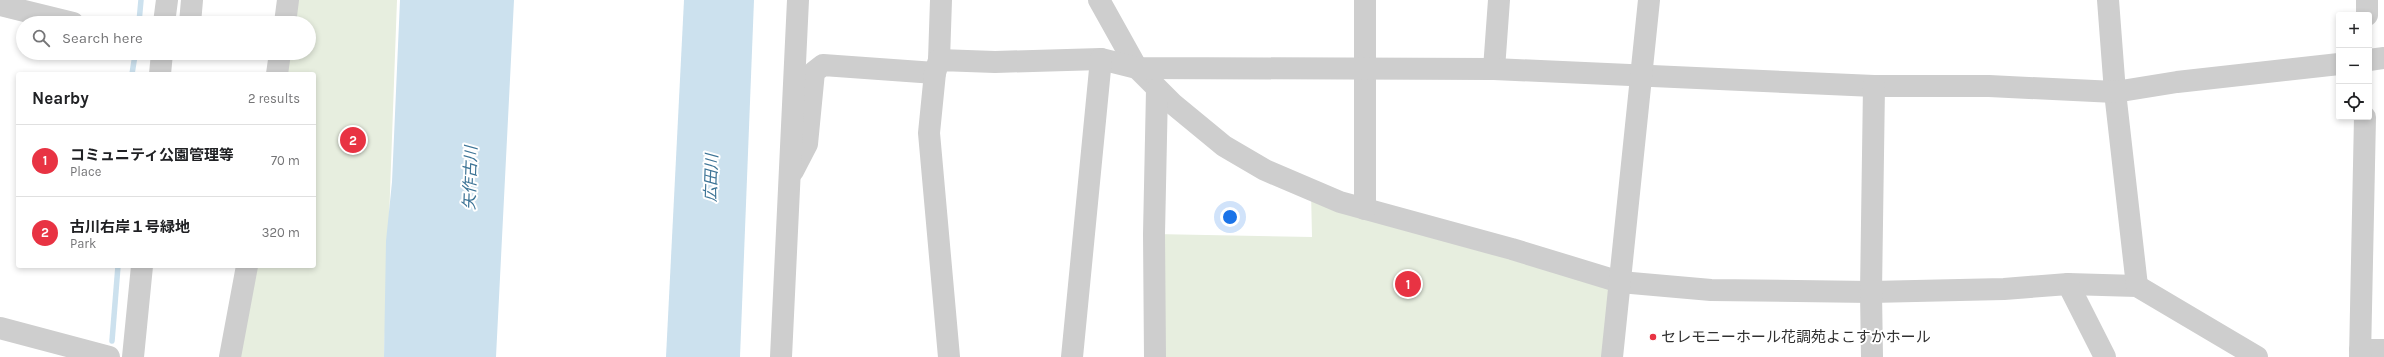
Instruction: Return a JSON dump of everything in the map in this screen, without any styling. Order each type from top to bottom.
[{"type":"street","points":[[165,16],[166,0]]},
{"type":"street","points":[[191,16],[192,0]]},
{"type":"street","points":[[286,16],[288,0]]},
{"type":"street","points":[[781,357],[798,0]]},
{"type":"street","points":[[941,0],[937,67],[929,133],[949,357]]},
{"type":"street","points":[[1099,0],[1137,68],[1157,90],[1230,150],[1265,170],[1311,191],[1365,209],[1620,282],[1711,290],[1871,292],[2004,289],[2068,284],[2137,286],[2257,357]]},
{"type":"street","points":[[1365,0],[1365,209]]},
{"type":"street","points":[[1494,69],[1499,0]]},
{"type":"street","points":[[1612,357],[1649,0]]},
{"type":"street","points":[[2108,0],[2116,92],[2137,286]]},
{"type":"street","points":[[2367,0],[2367,12]]},
{"type":"street","points":[[0,5],[45,16]]},
{"type":"street","points":[[2372,60],[2384,58]]},
{"type":"street","points":[[789,179],[807,144],[814,72],[823,65],[937,67],[995,62],[1101,59],[1137,68],[1366,70],[1494,69],[1642,74],[1874,86],[1989,86],[2116,92],[2177,82],[2336,64]]},
{"type":"street","points":[[1072,357],[1101,59]]},
{"type":"street","points":[[160,72],[161,60]]},
{"type":"street","points":[[277,72],[279,60]]},
{"type":"street","points":[[1872,357],[1871,292],[1874,86]]},
{"type":"street","points":[[1155,357],[1154,234],[1157,90]]},
{"type":"street","points":[[2365,120],[2360,354],[2384,350]]},
{"type":"street","points":[[133,357],[142,268]]},
{"type":"street","points":[[230,357],[247,268]]},
{"type":"street","points":[[2068,284],[2105,357]]},
{"type":"street","points":[[0,328],[109,357]]},
{"type":"green space","points":[[292,0],[397,0],[384,357],[234,357],[251,268],[316,268],[316,72],[281,72],[283,60],[316,60],[316,16],[289,16]]},
{"type":"green space","points":[[1311,191],[1620,282],[1612,357],[1161,357],[1154,234],[1312,237]]},
{"type":"water","name":"矢作古川","points":[[400,0],[514,0],[496,357],[384,357],[386,241],[392,182]]},
{"type":"water","name":"広田川","points":[[684,0],[754,0],[740,357],[666,357]]},
{"type":"waterway","points":[[140,16],[141,0]]},
{"type":"waterway","points":[[132,72],[134,60]]},
{"type":"waterway","points":[[112,341],[118,268]]},
{"type":"place","name":"古川右岸１号緑地","points":[[353,140]]},
{"type":"place","name":"コミュニティ公園管理等","points":[[1408,284]]},
{"type":"place","name":"セレモニーホール花調苑よこすかホール","points":[[1653,337]]}]
